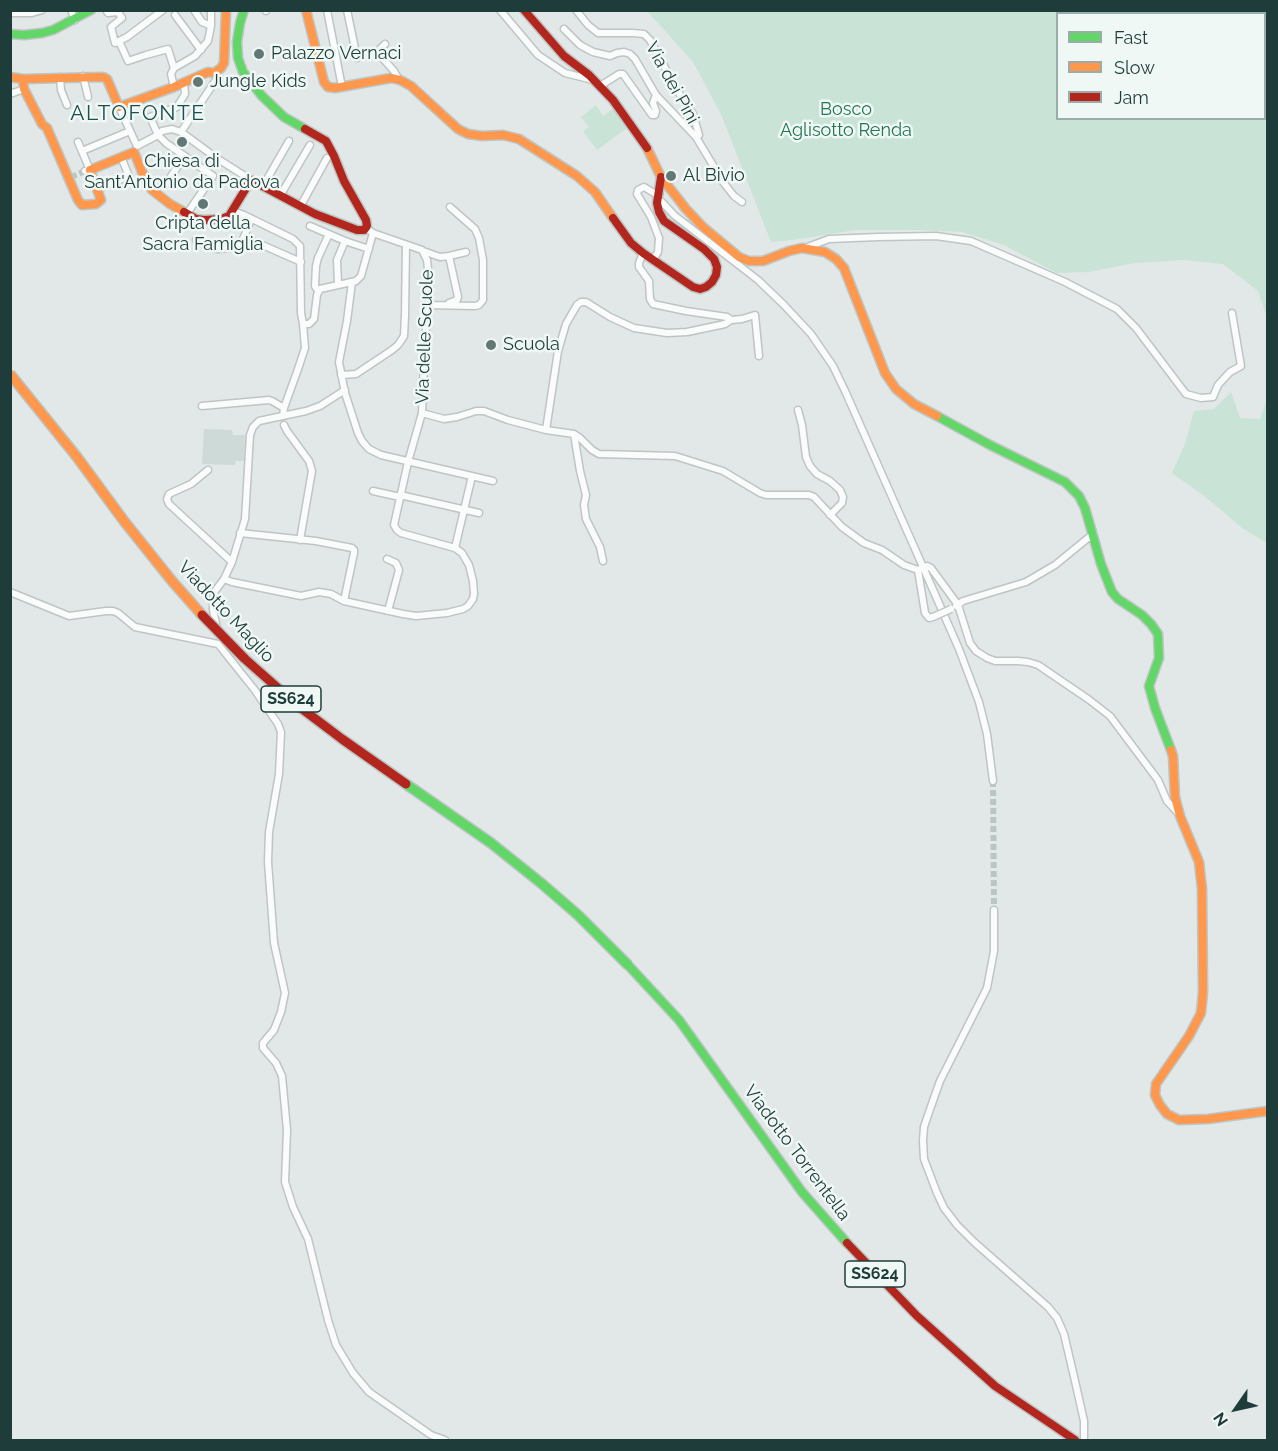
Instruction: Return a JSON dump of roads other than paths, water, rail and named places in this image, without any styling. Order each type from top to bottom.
[{"type":"main road","points":[[10,34],[24,35],[53,30],[73,15],[92,10]]},
{"type":"main road","points":[[23,84],[60,77],[101,76],[105,77],[119,107],[208,72],[218,71],[224,63],[226,10]]},
{"type":"main road","points":[[244,10],[237,42],[238,58],[243,72],[262,96],[284,117],[326,141],[344,182],[370,231]]},
{"type":"main road","points":[[306,10],[324,82],[328,87],[392,78],[400,80],[411,86],[458,129],[468,134],[503,135],[519,139],[577,176],[595,192],[623,234],[643,253],[693,287],[700,289],[706,287],[716,275],[717,267],[714,259],[704,249],[664,221],[657,203],[661,177]]},
{"type":"main road","points":[[524,10],[564,56],[598,84],[613,100],[647,149],[661,177],[703,227],[744,259],[758,261],[802,248],[825,252],[836,259],[844,268],[885,372],[896,389],[908,400],[1065,482],[1076,491],[1082,502],[1112,592],[1118,599],[1142,615],[1158,634],[1159,658],[1149,687],[1173,756],[1175,797],[1180,816],[1199,862],[1201,874],[1203,992],[1201,1013],[1190,1036],[1156,1084],[1155,1095],[1167,1114],[1179,1120],[1208,1119],[1268,1111]]},
{"type":"main road","points":[[10,77],[23,84],[42,124],[47,128],[81,205],[99,203],[101,198],[87,170],[135,149],[142,172],[152,190],[186,215],[196,219],[222,219],[229,216],[251,180],[315,214],[357,230],[370,231]]},
{"type":"main road","name":"Viadotto Maglio","points":[[10,374],[172,580],[208,622],[245,659],[297,705],[342,739],[491,843],[542,883],[578,915],[679,1020],[720,1077]]},
{"type":"main road","name":"Viadotto Torrentella","points":[[720,1077],[802,1192],[835,1232],[875,1274],[917,1316],[995,1386],[1070,1438]]},
{"type":"street","points":[[106,10],[108,13],[118,12],[122,18],[111,27],[128,61],[168,50],[174,68]]},
{"type":"street","points":[[117,42],[127,38],[163,10]]},
{"type":"street","points":[[194,10],[201,22],[211,26]]},
{"type":"street","points":[[174,87],[171,74],[174,68],[195,56],[208,41],[211,10]]},
{"type":"street","points":[[327,10],[338,87]]},
{"type":"street","points":[[347,10],[357,58]]},
{"type":"street","points":[[500,10],[538,56],[565,73],[598,84],[623,74],[652,115],[655,115],[656,111],[653,103],[656,95]]},
{"type":"street","name":"Via dei Pini","points":[[576,10],[598,33],[645,34],[693,114],[698,126],[699,135],[696,137]]},
{"type":"street","points":[[10,14],[39,11]]},
{"type":"street","points":[[175,15],[201,50]]},
{"type":"street","points":[[564,29],[580,45],[601,55],[610,56],[624,52],[630,54],[656,95],[696,137],[723,182],[741,202]]},
{"type":"street","points":[[385,44],[379,50],[379,54],[400,80]]},
{"type":"street","points":[[181,132],[218,77],[218,71]]},
{"type":"street","points":[[83,76],[88,97]]},
{"type":"street","points":[[60,77],[61,90],[67,105]]},
{"type":"street","points":[[184,83],[185,94],[177,107],[150,117],[158,135],[166,144],[213,176],[186,215]]},
{"type":"street","points":[[10,93],[23,84]]},
{"type":"street","points":[[119,107],[135,149],[166,129],[172,129],[181,132],[251,180]]},
{"type":"street","points":[[81,152],[130,132]]},
{"type":"street","points":[[263,186],[289,141]]},
{"type":"street","points":[[78,142],[87,170]]},
{"type":"street","points":[[280,196],[310,146]]},
{"type":"street","points":[[165,185],[185,156]]},
{"type":"street","points":[[98,189],[129,176],[121,157]]},
{"type":"street","points":[[300,207],[327,158]]},
{"type":"street","points":[[653,260],[658,252],[659,238],[651,217],[637,194],[638,190],[644,187],[654,194]]},
{"type":"street","points":[[662,202],[674,215],[758,280],[784,304],[822,350],[846,393],[921,569],[959,649],[979,702],[987,734],[993,781]]},
{"type":"street","points":[[429,305],[476,306],[483,300],[483,260],[480,238],[475,229],[450,207]]},
{"type":"street","points":[[233,212],[296,241],[301,250],[301,313],[305,348],[282,419],[287,431],[309,461],[312,471],[300,540]]},
{"type":"street","points":[[196,240],[216,249],[233,248],[238,246],[244,237],[251,219]]},
{"type":"street","points":[[310,226],[369,249]]},
{"type":"street","points":[[318,291],[324,287],[359,279],[363,273],[369,249],[370,231],[436,256],[466,252]]},
{"type":"street","points":[[303,324],[311,323],[314,319],[318,291],[315,286],[316,266],[329,234]]},
{"type":"street","points":[[802,248],[829,240],[878,237],[936,236],[971,241],[1065,282],[1117,309],[1136,328],[1186,394],[1201,398],[1213,397],[1224,378],[1241,366],[1232,313]]},
{"type":"street","points":[[244,237],[301,262]]},
{"type":"street","points":[[338,284],[337,260],[345,241]]},
{"type":"street","points":[[341,375],[356,374],[392,350],[404,336],[406,245]]},
{"type":"street","name":"Via delle Scuole","points":[[422,250],[428,260],[429,278],[422,414],[394,522],[401,533],[455,548]]},
{"type":"street","points":[[643,253],[639,267],[649,281],[650,299],[653,304],[727,317],[731,320]]},
{"type":"street","points":[[447,305],[457,300],[458,297],[449,256]]},
{"type":"street","points":[[352,282],[339,362],[345,390],[362,441],[375,453],[493,481]]},
{"type":"street","points":[[546,430],[558,351],[566,324],[579,303],[586,302],[634,328],[668,333],[687,332],[755,315],[759,356]]},
{"type":"street","points":[[218,644],[219,635],[213,600],[215,591],[232,562],[244,519],[250,435],[255,424],[259,421],[282,419],[320,406],[345,390]]},
{"type":"street","points":[[202,406],[269,400],[284,408]]},
{"type":"street","points":[[798,410],[806,457],[810,466],[817,474],[830,480],[843,496],[842,503],[830,515]]},
{"type":"street","points":[[422,414],[444,419],[484,411],[546,430],[574,434],[599,454],[675,456],[723,471],[766,495],[809,495],[820,502],[830,515],[864,543],[882,550],[904,565],[921,569],[927,566],[931,568],[958,605],[970,643],[976,651],[995,661],[1018,661],[1038,665],[1110,716],[1158,780],[1167,801],[1180,816]]},
{"type":"street","points":[[574,434],[586,495],[584,505],[586,519],[600,547],[603,561]]},
{"type":"street","points":[[208,470],[191,484],[169,494],[167,499],[169,504],[232,562]]},
{"type":"street","points":[[224,579],[301,596],[320,592],[331,594],[344,601],[403,614],[426,615],[463,609],[473,599],[473,581],[467,561],[455,548],[472,476]]},
{"type":"street","points":[[373,491],[479,513]]},
{"type":"street","points":[[240,533],[316,541],[352,548],[354,550],[344,601]]},
{"type":"street","points":[[921,569],[925,614],[929,618],[963,601],[1026,582],[1055,565],[1093,534]]},
{"type":"street","points":[[387,559],[396,563],[399,570],[388,611]]},
{"type":"street","points":[[10,592],[69,616],[113,611],[135,627],[218,644],[279,726],[281,732],[279,774],[269,832],[268,862],[274,943],[285,993],[274,1030],[263,1043],[263,1048],[276,1063],[282,1076],[287,1130],[285,1182],[293,1208],[308,1239],[336,1345],[347,1364],[369,1392],[429,1433],[445,1440]]},
{"type":"street","points":[[994,909],[993,951],[987,988],[940,1081],[927,1115],[922,1141],[924,1159],[944,1208],[957,1225],[1048,1307],[1057,1318],[1064,1334],[1080,1401],[1084,1440]]},
{"type":"tunnel","points":[[71,177],[85,171]]},
{"type":"tunnel","points":[[993,781],[994,910]]},
{"type":"place","name":"Palazzo Vernaci","points":[[259,54]]},
{"type":"place","name":"Jungle Kids","points":[[198,82]]},
{"type":"place","name":"Chiesa di Sant'Antonio da Padova","points":[[182,142]]},
{"type":"place","name":"Al Bivio","points":[[671,176]]},
{"type":"place","name":"Cripta della Sacra Famiglia","points":[[203,204]]},
{"type":"place","name":"Scuola","points":[[491,345]]},
{"type":"district","name":"ALTOFONTE","points":[[138,114]]},
{"type":"park label","name":"Bosco Aglisotto Renda","points":[[846,120]]}]
